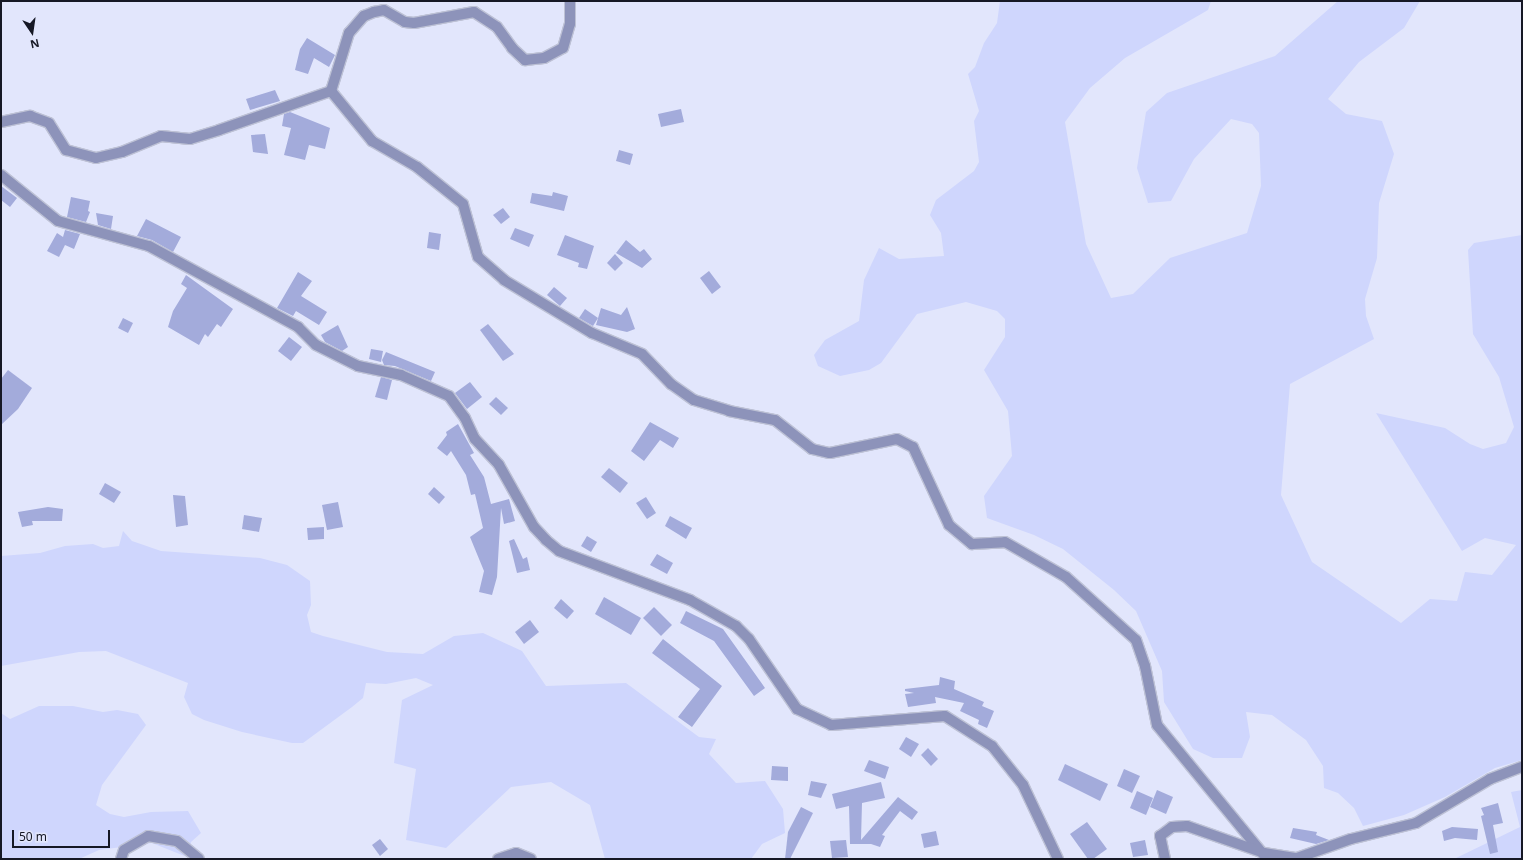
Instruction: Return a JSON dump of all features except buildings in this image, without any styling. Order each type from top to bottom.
[{"type":"street","points":[[331,90],[349,33],[364,16],[374,12],[384,10],[405,22],[414,23],[474,12],[496,27],[525,60],[544,58],[563,48],[570,24],[570,1]]},
{"type":"street","points":[[1,122],[30,116],[49,123],[66,150],[96,158],[122,152],[161,136],[190,138],[219,130],[331,90]]},
{"type":"street","points":[[331,90],[372,141],[417,167],[463,204],[478,257],[504,280],[592,333],[642,354],[671,384],[694,400],[729,412],[775,420],[812,448],[830,453],[897,439],[913,447],[949,525],[972,544],[1005,542],[1066,577],[1136,640],[1145,666],[1157,725],[1266,856]]},
{"type":"street","points":[[1,175],[58,221],[149,246],[298,327],[316,345],[358,366],[401,375],[448,396],[465,418],[475,439],[499,465],[534,527],[546,540],[559,551],[690,600],[736,626],[749,639],[797,710],[831,725],[945,716],[992,746],[1023,785],[1058,859]]},
{"type":"street","points":[[1165,859],[1160,836],[1172,827],[1188,826],[1266,856],[1297,858],[1351,839],[1416,823],[1490,779],[1522,767]]},
{"type":"street","points":[[121,859],[124,850],[148,836],[177,841],[199,859]]},
{"type":"street","points":[[498,859],[516,852],[531,859]]},
{"type":"shaded area","points":[[1000,1],[1211,1],[1208,10],[1125,58],[1090,88],[1065,122],[1086,244],[1111,298],[1133,294],[1170,258],[1247,233],[1261,186],[1259,133],[1252,124],[1231,119],[1194,159],[1171,201],[1148,203],[1137,168],[1146,112],[1167,93],[1275,56],[1338,1],[1420,1],[1404,28],[1359,62],[1328,99],[1346,114],[1382,121],[1394,154],[1379,203],[1377,258],[1365,299],[1366,316],[1374,339],[1290,384],[1281,495],[1312,562],[1401,623],[1430,599],[1457,601],[1465,572],[1492,575],[1516,545],[1485,538],[1462,551],[1376,413],[1445,428],[1470,444],[1483,449],[1506,443],[1514,427],[1499,377],[1473,334],[1468,250],[1474,243],[1522,235],[1522,760],[1495,768],[1445,797],[1404,815],[1363,826],[1354,808],[1338,793],[1324,788],[1323,766],[1306,740],[1272,715],[1246,712],[1250,737],[1242,758],[1213,758],[1193,749],[1164,702],[1162,671],[1136,611],[1114,590],[1063,549],[1034,535],[987,518],[984,496],[1012,456],[1008,411],[984,370],[1005,337],[1005,319],[997,311],[966,302],[917,314],[881,363],[869,370],[840,376],[818,366],[814,355],[825,340],[859,321],[864,280],[879,248],[899,259],[944,256],[941,233],[930,215],[936,200],[974,171],[979,162],[974,121],[979,111],[968,74],[975,67],[984,43],[997,23]]},
{"type":"shaded area","points":[[123,531],[132,541],[161,551],[260,558],[287,565],[310,581],[311,605],[307,615],[311,632],[323,636],[387,652],[423,654],[454,636],[483,633],[522,651],[546,686],[626,683],[699,737],[716,739],[709,754],[736,783],[765,781],[783,809],[785,833],[762,844],[751,859],[605,859],[590,805],[551,782],[511,787],[446,848],[406,840],[416,769],[394,763],[402,700],[433,685],[416,678],[386,684],[366,683],[363,698],[352,707],[303,743],[292,743],[242,732],[204,720],[192,714],[184,697],[188,683],[106,651],[79,652],[1,666],[1,556],[40,553],[65,546],[93,544],[103,548],[119,546]]},
{"type":"shaded area","points":[[39,706],[73,706],[103,712],[117,710],[138,714],[146,725],[102,785],[96,805],[110,814],[124,817],[151,812],[188,811],[201,833],[191,842],[187,857],[152,843],[99,850],[79,859],[1,859],[1,713],[10,719]]},
{"type":"shaded area","points":[[1522,790],[1522,859],[1454,859],[1520,827],[1511,792]]}]
